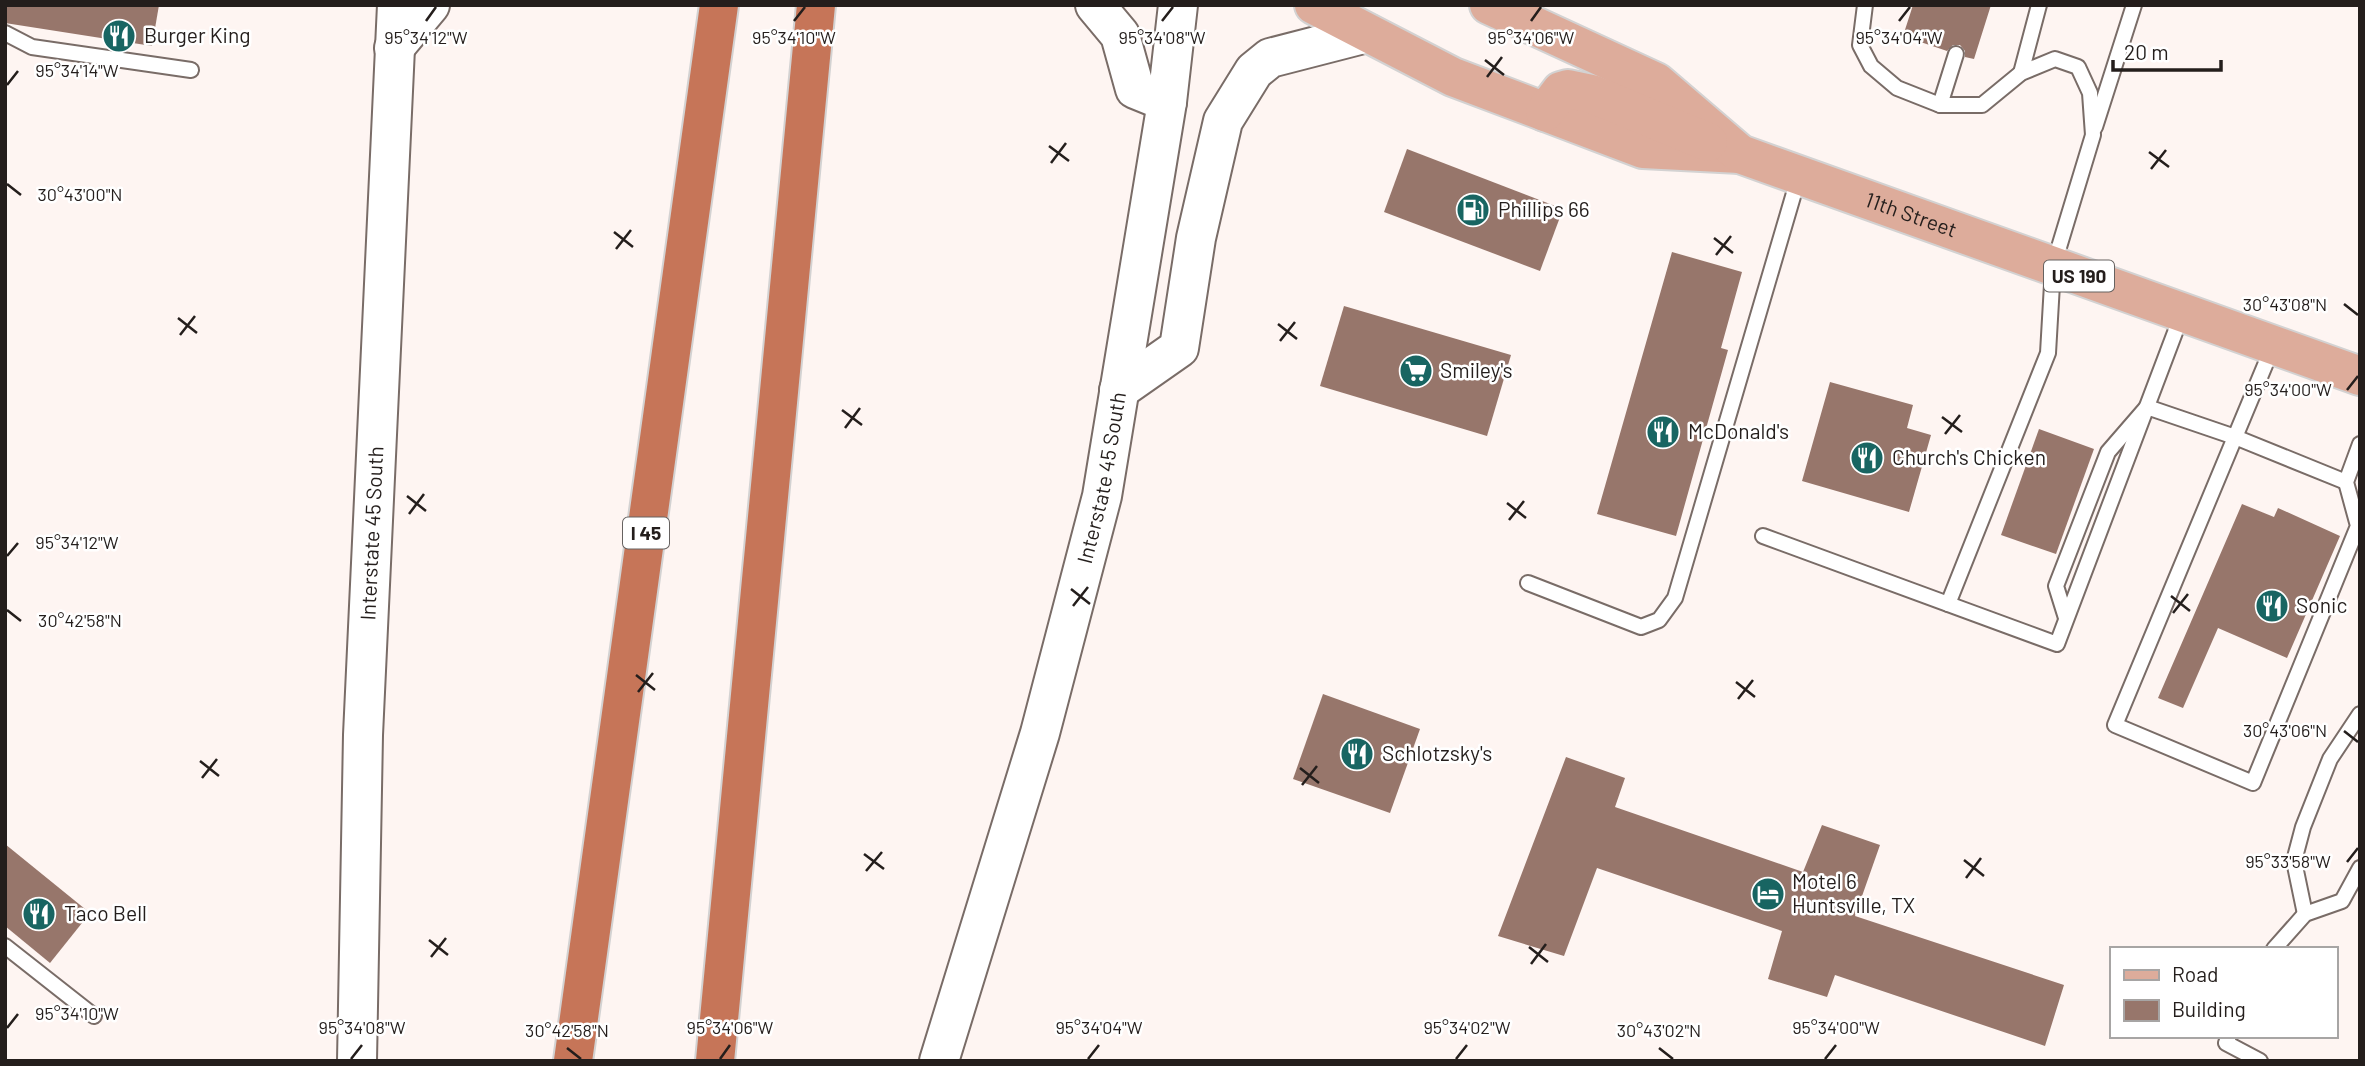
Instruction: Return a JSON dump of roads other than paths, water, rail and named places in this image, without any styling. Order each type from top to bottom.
[{"type":"highway","name":"I 45","points":[[573,1061],[719,5]]},
{"type":"highway","points":[[715,1061],[816,5]]},
{"type":"main road","name":"Interstate 45 South","points":[[357,1061],[363,735],[397,5]]},
{"type":"main road","points":[[394,48],[430,5]]},
{"type":"main road","points":[[1096,5],[1120,35],[1135,89],[1167,102]]},
{"type":"main road","name":"Interstate 45 South","points":[[939,1061],[1040,733],[1102,496],[1167,102],[1178,5]]},
{"type":"main road","name":"US 190","points":[[1314,5],[1453,77],[1643,149],[1740,154]]},
{"type":"main road","name":"11th Street","points":[[1489,5],[1656,82],[1740,154],[2360,376]]},
{"type":"main road","points":[[1119,390],[1180,348],[1196,238],[1223,121],[1254,71],[1270,58],[1367,33]]},
{"type":"main road","points":[[1545,112],[1562,91],[1576,90],[1740,154]]},
{"type":"lane","points":[[1865,5],[1860,45],[1871,66],[1897,88],[1940,105],[1982,105],[2021,73],[2055,59],[2078,67],[2090,93],[2093,135]]},
{"type":"lane","points":[[2021,73],[2039,5]]},
{"type":"lane","points":[[1948,604],[2048,353],[2053,267],[2134,5]]},
{"type":"lane","points":[[5,33],[32,47],[191,71]]},
{"type":"lane","points":[[1940,105],[1956,54]]},
{"type":"lane","points":[[1528,583],[1641,627],[1659,620],[1675,597],[1799,175]]},
{"type":"lane","points":[[1763,536],[2057,644],[2182,312]]},
{"type":"lane","points":[[2273,345],[2115,725],[2253,783],[2358,526],[2346,482],[2360,444]]},
{"type":"lane","points":[[2147,407],[2235,437],[2346,482]]},
{"type":"lane","points":[[2066,618],[2056,586],[2108,452],[2147,407]]},
{"type":"lane","points":[[2305,914],[2294,861],[2303,827],[2330,759],[2360,714]]},
{"type":"lane","points":[[2276,947],[2305,914],[2342,901],[2360,868]]},
{"type":"lane","points":[[5,946],[94,1016]]},
{"type":"lane","points":[[2228,1038],[2226,1043],[2260,1061]]},
{"type":"place","name":"Burger King","points":[[119,36]]},
{"type":"place","name":"Phillips 66","points":[[1473,210]]},
{"type":"place","name":"Smiley's","points":[[1416,371]]},
{"type":"place","name":"McDonald's","points":[[1663,432]]},
{"type":"place","name":"Church's Chicken","points":[[1867,458]]},
{"type":"place","name":"Sonic","points":[[2272,606]]},
{"type":"place","name":"Schlotzsky's","points":[[1357,754]]},
{"type":"place","name":"Motel 6 Huntsville, TX","points":[[1768,894]]},
{"type":"place","name":"Taco Bell","points":[[39,914]]}]
